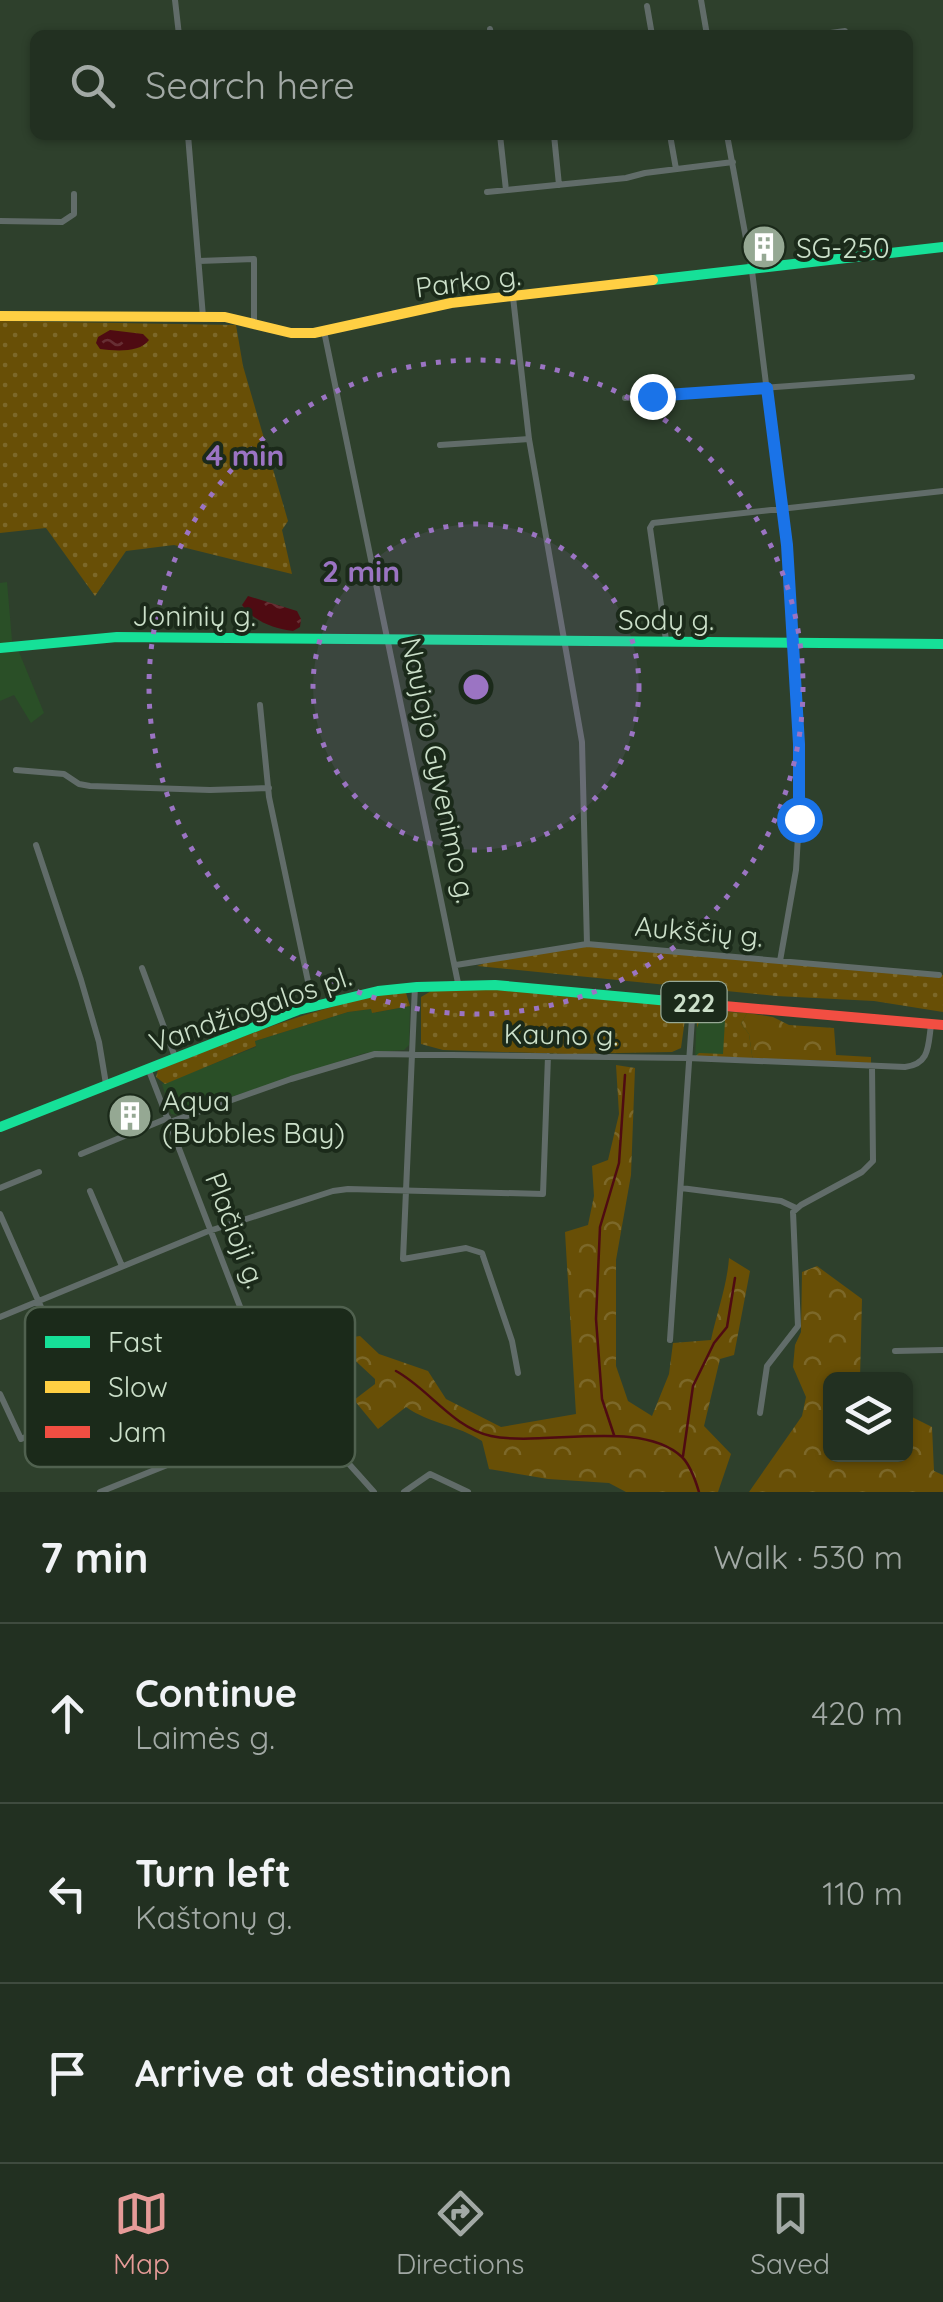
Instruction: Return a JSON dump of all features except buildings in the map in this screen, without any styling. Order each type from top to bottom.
[{"type":"street","points":[[175,0],[178,30]]},
{"type":"street","points":[[701,0],[706,30]]},
{"type":"street","points":[[646,6],[651,30]]},
{"type":"street","points":[[188,140],[203,318]]},
{"type":"street","points":[[501,140],[506,190]]},
{"type":"street","points":[[554,140],[559,185]]},
{"type":"street","points":[[671,140],[676,169]]},
{"type":"street","points":[[728,140],[752,270],[787,545],[799,819],[796,870],[780,960]]},
{"type":"street","points":[[487,192],[733,162]]},
{"type":"street","points":[[0,222],[64,222],[74,214],[74,194]]},
{"type":"street","name":"Parko g.","points":[[0,316],[237,318],[291,333],[324,331],[424,307],[943,247]]},
{"type":"street","points":[[199,261],[254,259],[254,323]]},
{"type":"street","points":[[513,297],[529,439],[582,744],[587,944]]},
{"type":"street","name":"Naujojo Gyvenimo g.","points":[[324,331],[458,983]]},
{"type":"street","points":[[625,398],[912,377]]},
{"type":"street","points":[[440,445],[529,439]]},
{"type":"street","points":[[666,640],[652,524],[943,491]]},
{"type":"street","name":"Joninių g.","points":[[0,648],[118,637],[389,638]]},
{"type":"street","name":"Sodų g.","points":[[389,638],[943,644]]},
{"type":"street","points":[[260,705],[268,788],[313,1005]]},
{"type":"street","points":[[16,770],[64,774],[81,785],[268,788]]},
{"type":"street","points":[[36,845],[99,1042],[106,1084]]},
{"type":"street","name":"Aukščių g.","points":[[456,965],[587,944],[939,975]]},
{"type":"street","points":[[142,968],[175,1057]]},
{"type":"street","name":"Vandžiogalos pl.","points":[[0,1127],[313,1005],[416,985],[458,983],[937,1025]]},
{"type":"street","points":[[416,985],[402,1259],[466,1248],[482,1252],[512,1340],[518,1373]]},
{"type":"street","points":[[670,1340],[694,1002]]},
{"type":"street","name":"Kauno g.","points":[[81,1154],[169,1120],[375,1054],[688,1058],[905,1067],[920,1064],[937,1025]]},
{"type":"street","points":[[0,1317],[213,1230],[333,1191],[543,1194],[548,1056]]},
{"type":"street","points":[[760,1412],[767,1366],[798,1326],[792,1223],[796,1208],[872,1164],[872,1066]]},
{"type":"street","name":"Plačioji g.","points":[[148,1068],[241,1307]]},
{"type":"street","points":[[0,1188],[39,1172]]},
{"type":"street","points":[[682,1188],[781,1201],[796,1208]]},
{"type":"street","points":[[90,1191],[122,1266]]},
{"type":"street","points":[[0,1214],[43,1307]]},
{"type":"street","points":[[896,1351],[943,1350]]},
{"type":"street","points":[[0,1394],[21,1439],[25,1437]]},
{"type":"street","points":[[100,1492],[162,1467]]},
{"type":"street","name":"Plačioji g.","points":[[352,1467],[374,1492]]},
{"type":"street","points":[[404,1492],[430,1474],[468,1492]]},
{"type":"shaded area","points":[[7,582],[13,652],[19,652],[44,713],[31,723],[14,695],[0,701],[0,583]]},
{"type":"shaded area","points":[[410,1006],[409,1045],[404,1050],[365,1053],[171,1114],[162,1084],[256,1047],[255,1041],[348,1012],[371,1009],[373,1013]]},
{"type":"shaded area","points":[[697,1010],[747,1013],[753,1056],[695,1060]]},
{"type":"green space","points":[[0,321],[236,325],[243,366],[288,521],[282,530],[292,574],[174,545],[126,551],[95,596],[46,528],[0,533]]},
{"type":"green space","points":[[587,944],[943,975],[943,1012],[874,1001],[776,996],[477,966],[497,958]]},
{"type":"green space","points":[[481,988],[680,1006],[686,1012],[681,1048],[672,1052],[568,1054],[443,1050],[421,1044],[421,997],[433,990]]},
{"type":"green space","points":[[406,993],[410,1006],[372,1013],[371,1009],[348,1012],[255,1041],[256,1046],[165,1084],[156,1077],[158,1070],[276,1025]]},
{"type":"green space","points":[[697,1010],[747,1013],[741,1024],[749,1034],[753,1062],[695,1057],[699,1053],[723,1054],[725,1021],[700,1019],[697,1028]]},
{"type":"green space","points":[[747,1013],[773,1017],[789,1025],[834,1028],[836,1055],[871,1057],[871,1063],[753,1062],[749,1034],[741,1024]]},
{"type":"green space","points":[[616,1065],[635,1068],[631,1175],[616,1260],[616,1366],[628,1401],[652,1416],[669,1374],[673,1343],[711,1340],[729,1258],[750,1271],[734,1355],[720,1359],[704,1426],[731,1454],[718,1492],[626,1492],[609,1483],[548,1479],[489,1469],[482,1441],[406,1407],[378,1429],[355,1401],[375,1384],[375,1379],[355,1360],[355,1337],[360,1336],[379,1354],[428,1371],[446,1399],[501,1427],[576,1414],[565,1232],[588,1225],[594,1196],[592,1166],[608,1160],[619,1114]]},
{"type":"green space","points":[[817,1266],[862,1299],[860,1372],[823,1372],[823,1462],[913,1462],[913,1418],[932,1427],[934,1471],[943,1475],[943,1492],[749,1492],[802,1416],[806,1397],[793,1367],[801,1332],[802,1272]]},
{"type":"water","points":[[110,330],[143,334],[149,340],[133,349],[100,349],[98,337]]},
{"type":"water","points":[[248,596],[297,611],[300,627],[286,630],[258,620],[242,605]]},
{"type":"waterway","points":[[614,1435],[602,1399],[596,1319],[600,1227],[619,1163],[625,1075]]},
{"type":"waterway","points":[[683,1456],[693,1386],[714,1343],[727,1327],[735,1278]]},
{"type":"waterway","points":[[396,1371],[464,1425],[491,1436],[617,1436],[664,1445],[685,1460],[699,1492]]},
{"type":"traffic: fast","points":[[653,280],[943,247]]},
{"type":"traffic: fast","points":[[0,648],[117,637],[943,644]]},
{"type":"traffic: fast","points":[[0,1127],[298,1010],[378,991],[495,985],[713,1005]]},
{"type":"traffic: slow","points":[[0,316],[225,317],[291,333],[314,333],[451,303],[653,280]]},
{"type":"traffic: jam","points":[[713,1005],[943,1025]]},
{"type":"place","name":"SG-250","points":[[764,247]]},
{"type":"place","name":"Aqua (Bubbles Bay)","points":[[130,1116]]},
{"type":"route","points":[[652,396],[767,388],[787,545],[799,744],[799,819]]}]
